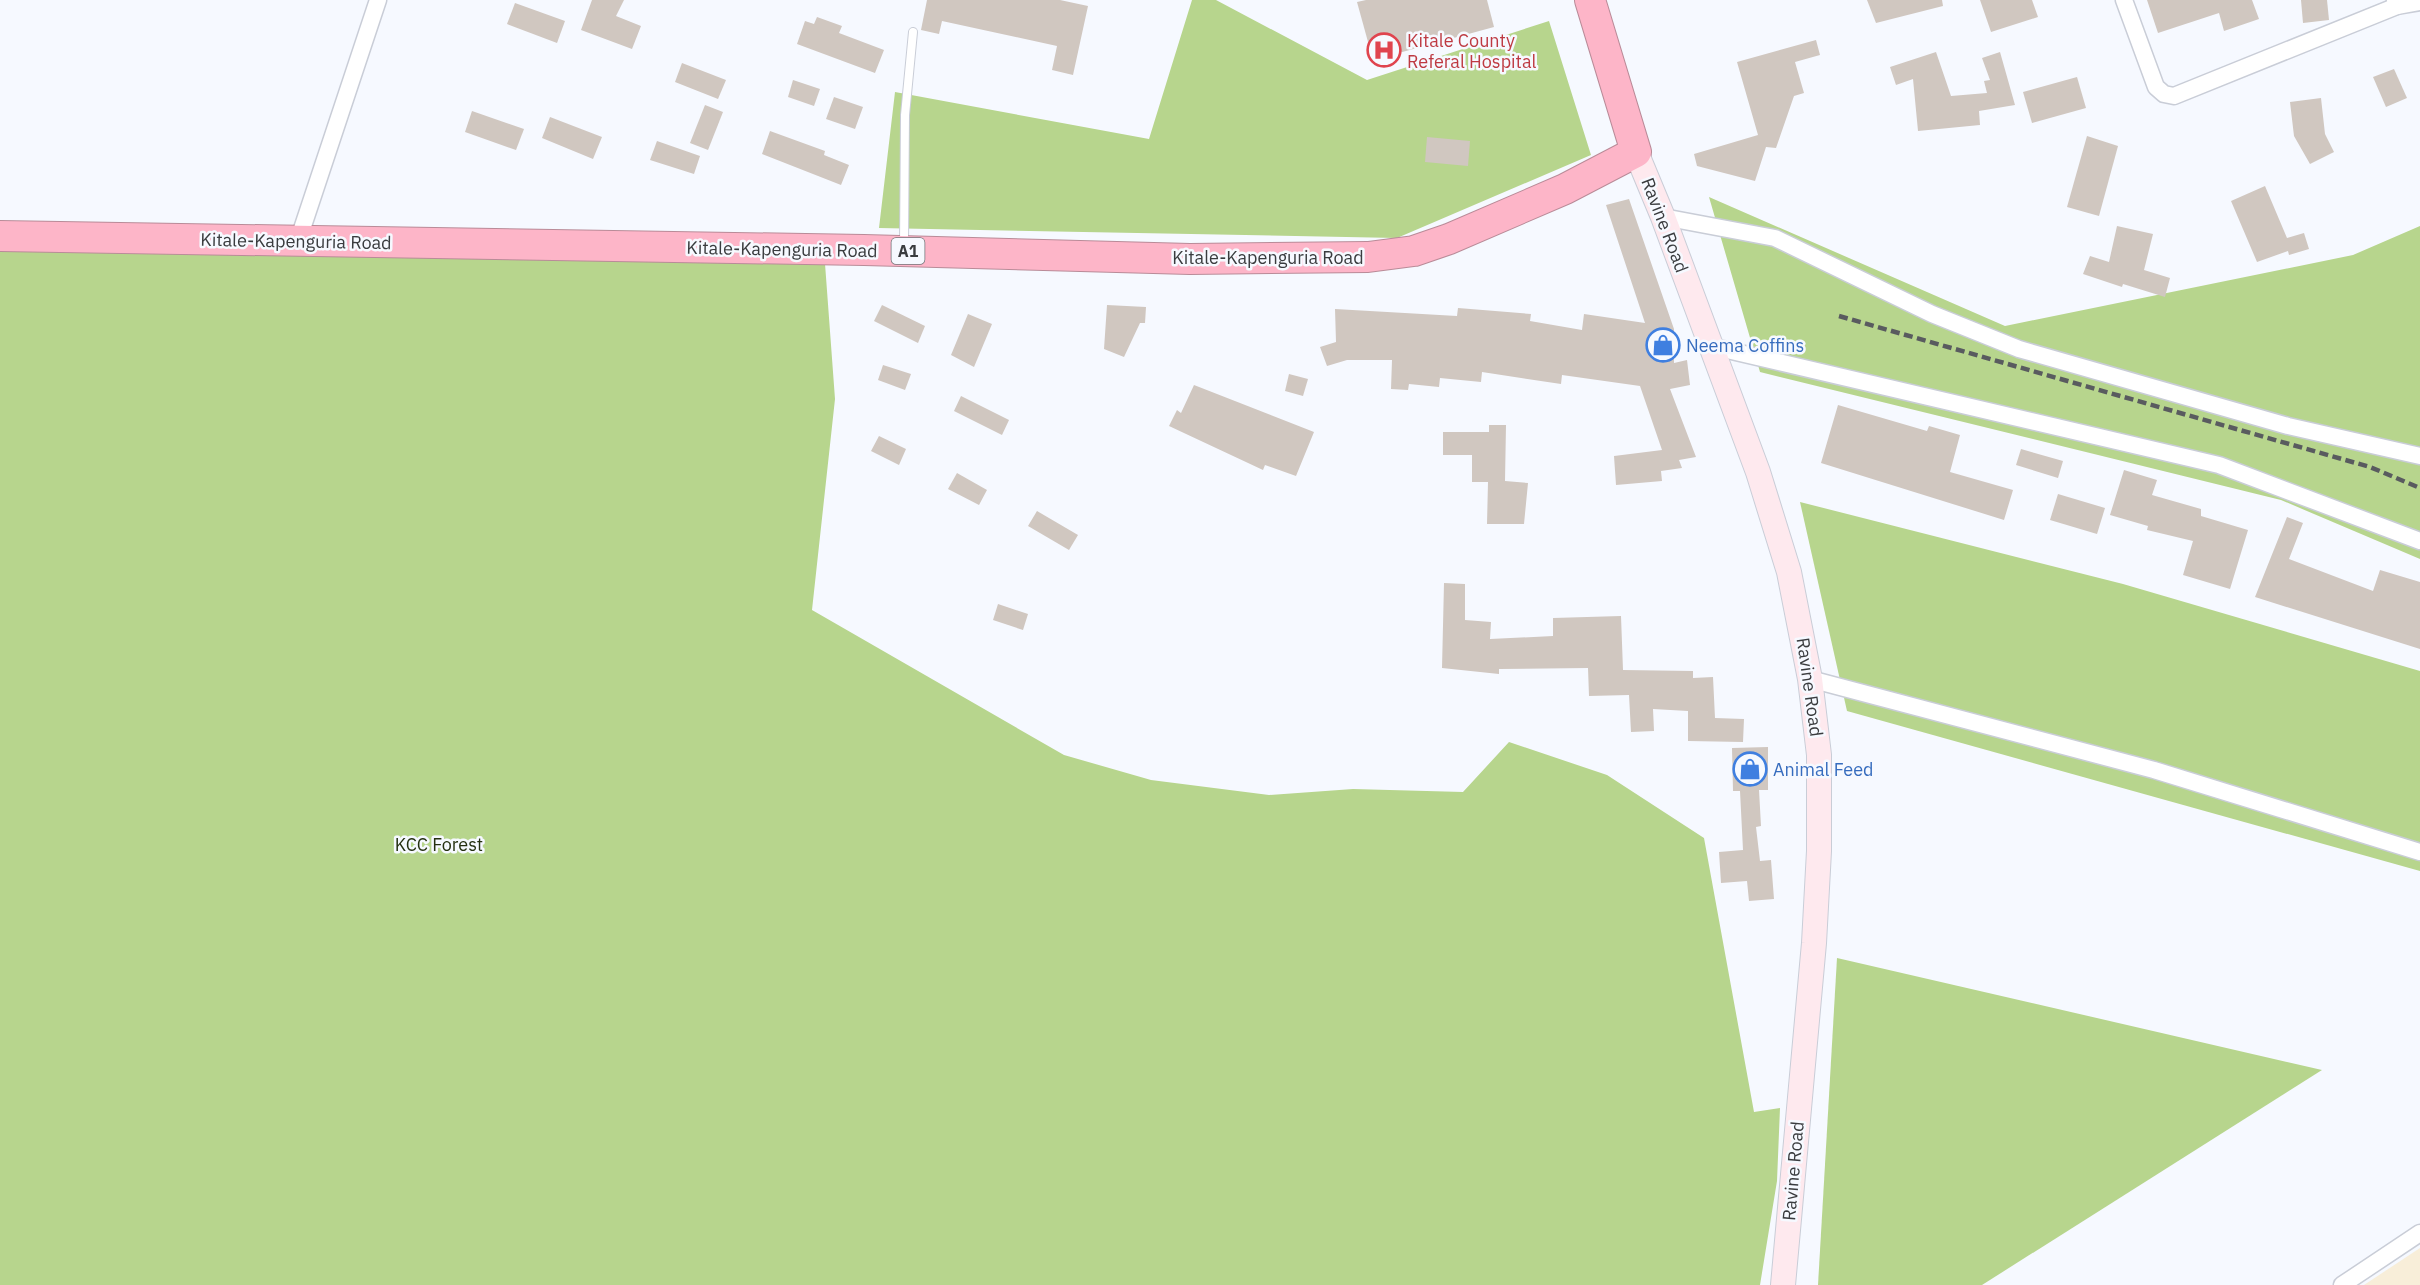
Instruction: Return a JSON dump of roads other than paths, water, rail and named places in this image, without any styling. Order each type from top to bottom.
[{"type":"highway","points":[[1590,0],[1636,152]]},
{"type":"highway","name":"Kitale-Kapenguria Road","points":[[0,236],[903,251],[1190,259],[1368,257],[1414,251],[1449,239],[1565,189],[1636,152]]},
{"type":"street","points":[[298,241],[378,0]]},
{"type":"street","points":[[2124,0],[2156,87],[2164,94],[2174,96],[2396,3],[2420,2]]},
{"type":"street","name":"Ravine Road","points":[[1636,152],[1663,217],[1758,472],[1780,542],[1801,622],[1810,680],[1819,755],[1819,851],[1814,943],[1783,1285]]},
{"type":"street","points":[[1663,217],[1775,238],[1932,314],[2019,349],[2288,426],[2420,456]]},
{"type":"street","points":[[1710,346],[2219,465],[2420,541]]},
{"type":"street","points":[[1810,680],[2154,770],[2420,852]]},
{"type":"street","points":[[2342,1285],[2420,1233]]},
{"type":"lane","points":[[903,251],[905,115],[913,32]]},
{"type":"railway","points":[[1839,316],[2370,467],[2420,488]]},
{"type":"place","name":"Kitale County Referal Hospital","points":[[1384,50]]},
{"type":"place","name":"Neema Coffins","points":[[1663,345]]},
{"type":"place","name":"Animal Feed","points":[[1750,769]]},
{"type":"park label","name":"KCC Forest","points":[[439,844]]}]
